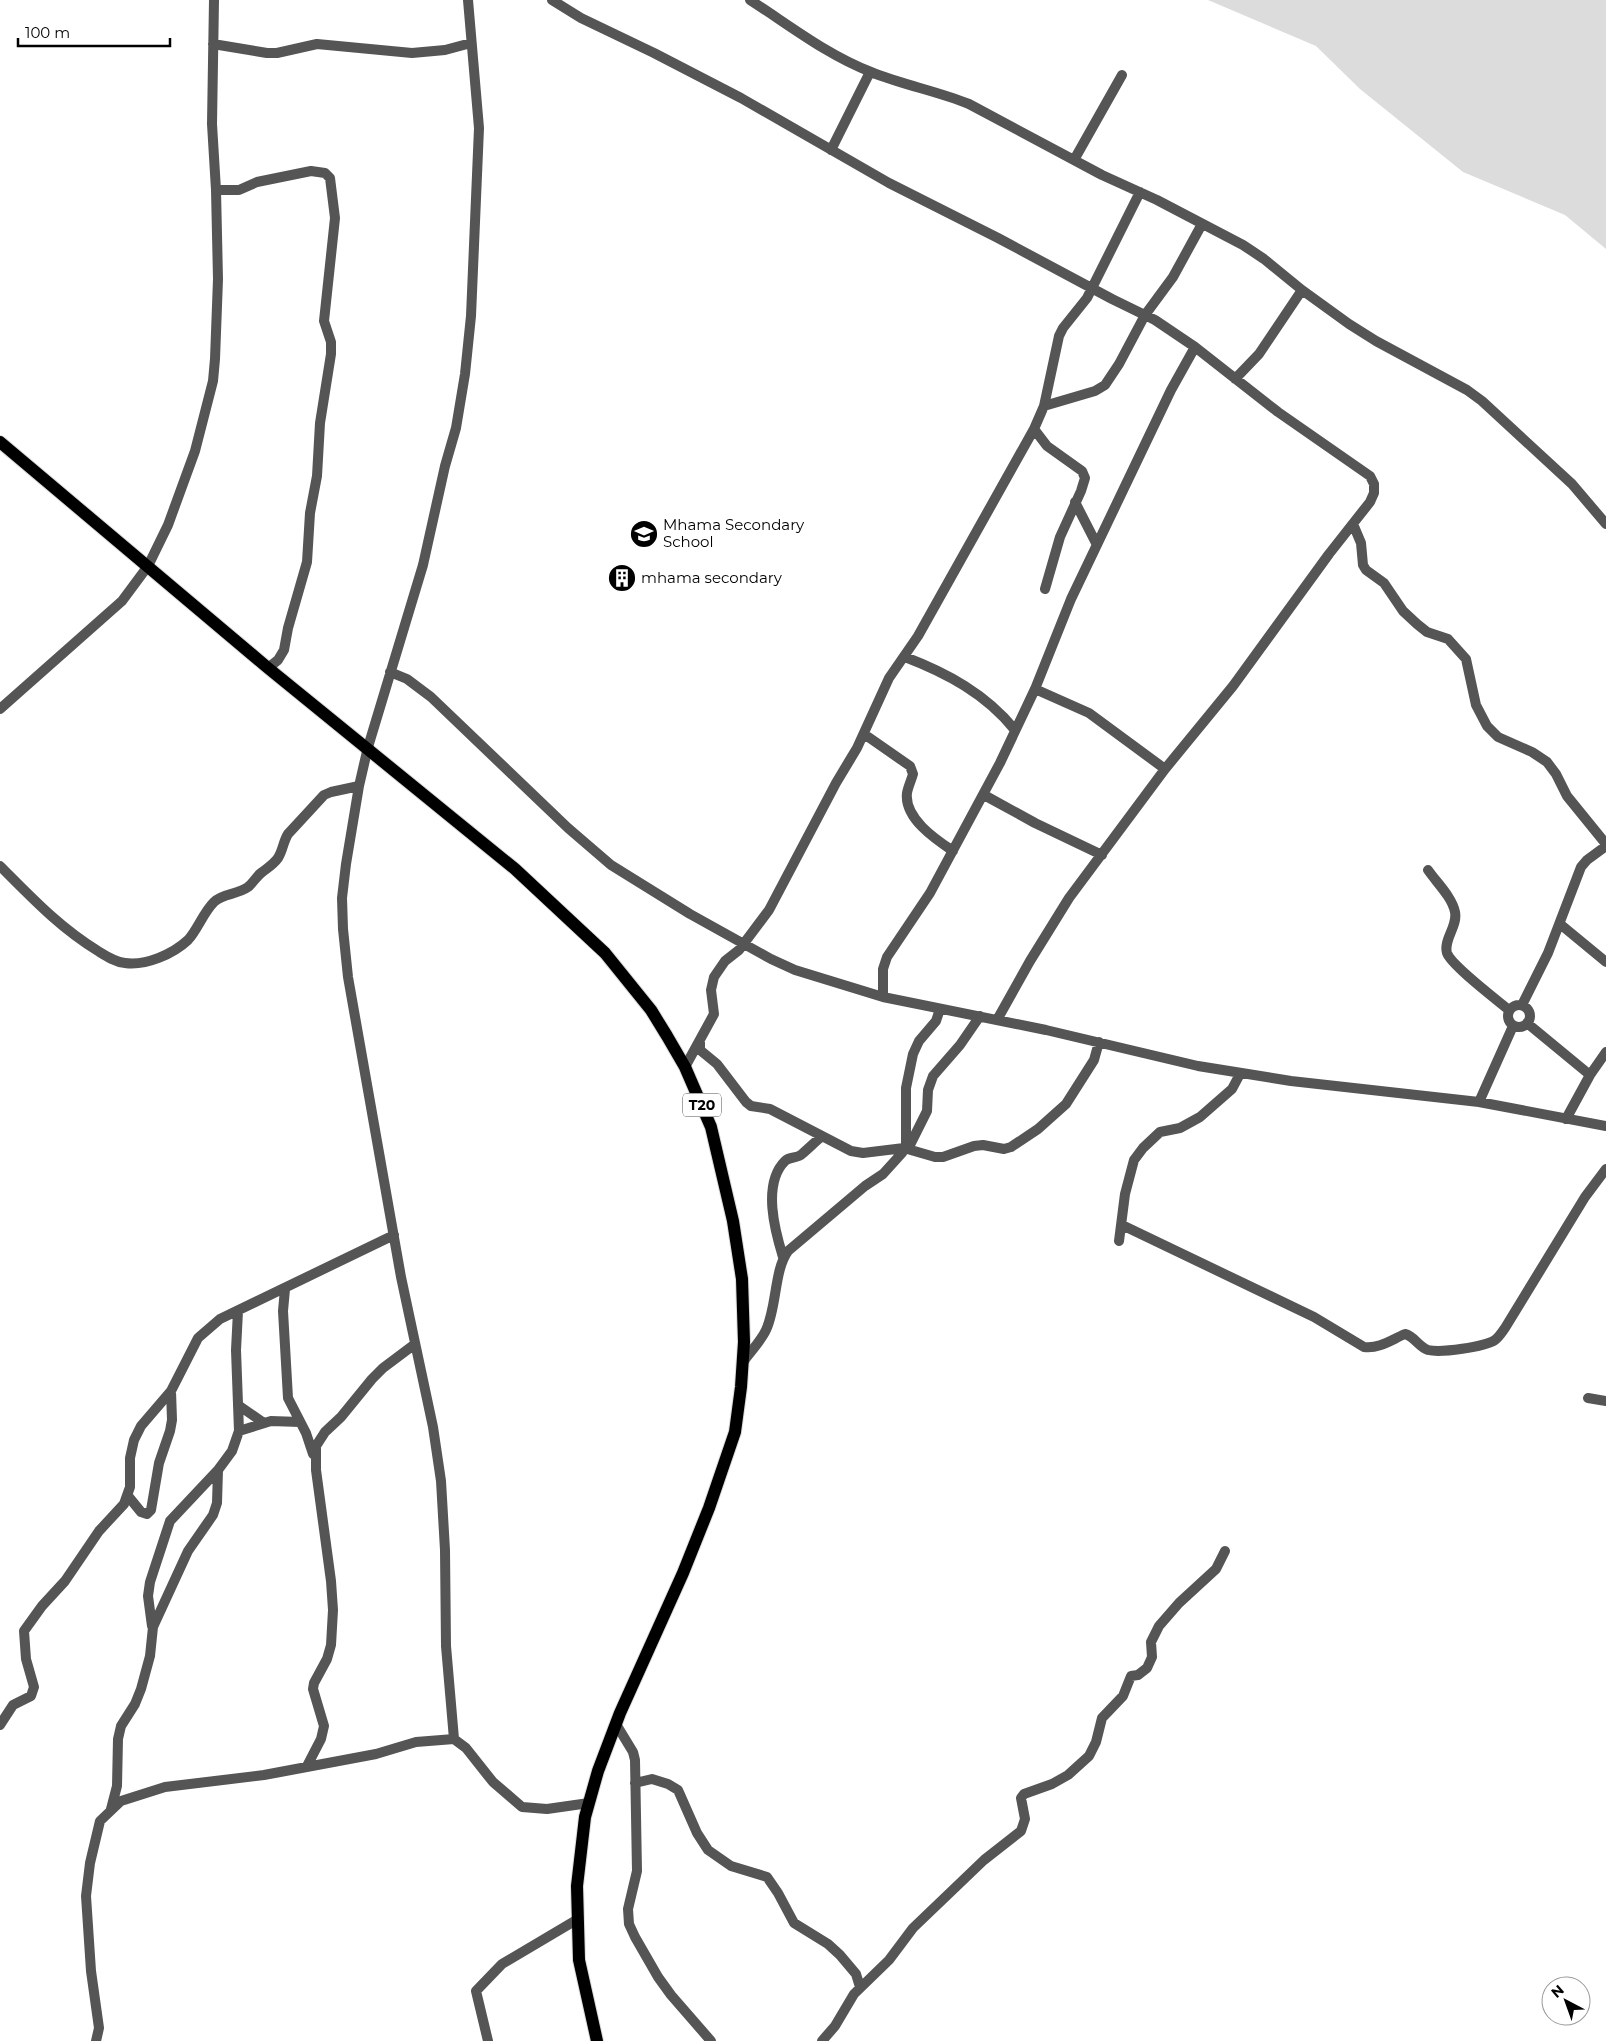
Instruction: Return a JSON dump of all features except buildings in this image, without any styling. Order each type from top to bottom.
[{"type":"main road","name":"T20","points":[[0,442],[268,668],[368,747],[515,869],[605,953],[651,1010],[685,1067],[711,1127],[733,1221],[742,1289],[743,1362],[735,1432],[709,1508],[683,1573],[651,1641],[616,1724],[598,1771],[585,1817],[577,1886],[579,1960],[598,2041]]},
{"type":"street","points":[[0,709],[122,601],[148,566],[165,533],[195,451],[213,381],[215,359],[218,279],[212,124],[214,0]]},
{"type":"street","points":[[454,1740],[446,1646],[441,1485],[433,1427],[394,1235],[348,977],[342,898],[359,786],[368,747],[424,565],[456,428],[465,374],[471,316],[479,128],[468,0]]},
{"type":"street","points":[[552,0],[576,15],[741,98],[889,184],[998,238],[1092,289],[1155,320],[1195,347],[1278,412],[1370,476],[1374,484],[1374,493],[1370,502],[1233,686],[1165,769],[1069,898],[998,1020]]},
{"type":"street","points":[[750,0],[807,38],[870,72],[969,104],[1074,160],[1157,200],[1243,245],[1264,259],[1302,290],[1376,341],[1451,380],[1482,400],[1572,484],[1605,521]]},
{"type":"street","points":[[214,44],[261,53],[276,53],[317,44],[412,52],[446,50],[471,43]]},
{"type":"street","points":[[831,150],[870,72]]},
{"type":"street","points":[[1074,160],[1122,75]]},
{"type":"street","points":[[216,190],[238,190],[257,182],[311,171],[320,171],[330,178],[335,218],[324,321],[331,342],[331,354],[320,423],[316,485],[310,513],[307,562],[288,628],[284,650],[278,660],[268,668]]},
{"type":"street","points":[[685,1067],[714,1014],[711,990],[714,977],[725,961],[744,944],[769,910],[836,783],[851,760],[885,685],[905,657],[1034,429],[1044,406],[1059,336],[1063,328],[1083,305],[1092,289],[1140,192]]},
{"type":"street","points":[[1044,406],[1094,391],[1105,385],[1119,364],[1145,315],[1174,277],[1202,224]]},
{"type":"street","points":[[1235,379],[1259,354],[1302,290]]},
{"type":"street","points":[[883,996],[883,969],[887,957],[930,892],[984,795],[1035,689],[1071,599],[1171,390],[1195,347]]},
{"type":"street","points":[[1034,429],[1048,446],[1084,474],[1084,483],[1060,537],[1045,589]]},
{"type":"street","points":[[1075,502],[1097,545]]},
{"type":"street","points":[[1352,524],[1361,544],[1362,565],[1366,570],[1384,583],[1403,611],[1417,624],[1427,632],[1448,639],[1466,659],[1476,705],[1487,726],[1498,737],[1532,752],[1547,762],[1556,774],[1567,796],[1606,845],[1581,867],[1560,924],[1522,1005]]},
{"type":"street","points":[[905,657],[934,669],[974,691],[1004,716],[1015,730]]},
{"type":"street","points":[[390,672],[407,679],[431,697],[568,828],[611,865],[665,899],[744,944],[795,970],[883,996],[1240,1074],[1479,1102],[1606,1126]]},
{"type":"street","points":[[1035,689],[1089,713],[1165,769]]},
{"type":"street","points":[[864,734],[910,766],[913,774],[907,798],[912,813],[922,828],[953,851]]},
{"type":"street","points":[[0,866],[56,922],[80,940],[116,961],[126,964],[153,960],[172,952],[188,940],[205,913],[216,900],[248,887],[261,873],[273,865],[281,852],[283,840],[324,795],[359,786]]},
{"type":"street","points":[[984,795],[1036,823],[1102,854]]},
{"type":"street","points":[[1428,870],[1456,912],[1454,925],[1446,948],[1447,954],[1509,1010]]},
{"type":"street","points":[[1560,924],[1606,962]]},
{"type":"street","points":[[1516,1004],[1522,1005],[1529,1012],[1527,1023],[1519,1027],[1513,1026],[1507,1017],[1509,1010],[1516,1004]]},
{"type":"street","points":[[906,1148],[906,1088],[913,1054],[919,1041],[936,1021],[940,1009]]},
{"type":"street","points":[[743,1362],[766,1331],[775,1302],[780,1265],[783,1257],[865,1186],[883,1174],[896,1162],[927,1111],[928,1090],[933,1076],[943,1062],[960,1045],[980,1016]]},
{"type":"street","points":[[1527,1023],[1590,1076]]},
{"type":"street","points":[[1479,1102],[1513,1026]]},
{"type":"street","points":[[700,1042],[700,1050],[718,1064],[746,1102],[752,1106],[770,1109],[840,1146],[857,1152],[906,1148],[934,1157],[943,1157],[974,1146],[1011,1148],[1066,1104],[1094,1060],[1099,1042]]},
{"type":"street","points":[[1566,1119],[1606,1052]]},
{"type":"street","points":[[1119,1241],[1128,1176],[1134,1160],[1143,1148],[1160,1132],[1180,1128],[1200,1117],[1232,1089],[1240,1074]]},
{"type":"street","points":[[783,1257],[773,1213],[774,1181],[782,1165],[787,1160],[802,1155],[810,1145],[822,1136]]},
{"type":"street","points":[[1122,1225],[1314,1317],[1364,1346],[1372,1348],[1379,1346],[1405,1334],[1428,1350],[1446,1350],[1487,1344],[1496,1340],[1585,1197],[1606,1169]]},
{"type":"street","points":[[0,1725],[13,1706],[31,1696],[34,1687],[24,1647],[24,1631],[37,1612],[64,1581],[99,1531],[124,1504],[128,1496],[130,1458],[134,1440],[141,1426],[170,1391],[198,1338],[220,1319],[394,1235]]},
{"type":"street","points":[[285,1288],[283,1310],[286,1341],[286,1384],[291,1406],[300,1422],[314,1457],[331,1581],[333,1610],[331,1645],[327,1659],[314,1683],[313,1689],[324,1726],[321,1739],[306,1766]]},
{"type":"street","points":[[111,1809],[117,1786],[118,1739],[121,1726],[135,1704],[150,1656],[152,1626],[148,1596],[150,1582],[170,1521],[218,1470],[232,1451],[239,1431],[236,1337],[238,1311]]},
{"type":"street","points":[[314,1457],[318,1441],[372,1379],[383,1368],[416,1344]]},
{"type":"street","points":[[128,1496],[141,1512],[147,1514],[151,1510],[159,1463],[172,1420],[170,1391]]},
{"type":"street","points":[[1588,1398],[1606,1401]]},
{"type":"street","points":[[238,1405],[264,1423]]},
{"type":"street","points":[[239,1431],[271,1421],[300,1422]]},
{"type":"street","points":[[152,1626],[188,1551],[213,1515],[217,1503],[218,1470]]},
{"type":"street","points":[[822,2041],[835,2026],[854,1994],[889,1960],[913,1928],[984,1860],[1021,1831],[1026,1819],[1021,1798],[1024,1794],[1060,1780],[1089,1756],[1096,1742],[1102,1718],[1123,1696],[1131,1676],[1143,1672],[1151,1661],[1151,1642],[1160,1626],[1179,1603],[1216,1569],[1225,1551]]},
{"type":"street","points":[[616,1724],[633,1752],[636,1765],[637,1871],[628,1910],[629,1924],[637,1942],[667,1989],[711,2041]]},
{"type":"street","points":[[96,2041],[99,2028],[91,1971],[86,1896],[90,1863],[98,1828],[103,1817],[120,1801],[165,1787],[264,1775],[376,1754],[416,1742],[454,1740],[466,1748],[492,1782],[522,1807],[547,1809],[589,1803]]},
{"type":"street","points":[[635,1783],[652,1780],[668,1784],[678,1790],[697,1834],[708,1850],[731,1866],[767,1877],[776,1889],[794,1923],[828,1944],[840,1955],[856,1974],[860,1987]]},
{"type":"street","points":[[488,2041],[476,1991],[502,1964],[578,1919]]},
{"type":"shaded area","points":[[1208,0],[1606,0],[1606,249],[1565,215],[1463,172],[1360,89],[1316,46]]},
{"type":"place","name":"Mhama Secondary School","points":[[644,534]]},
{"type":"place","name":"mhama secondary","points":[[622,578]]}]
